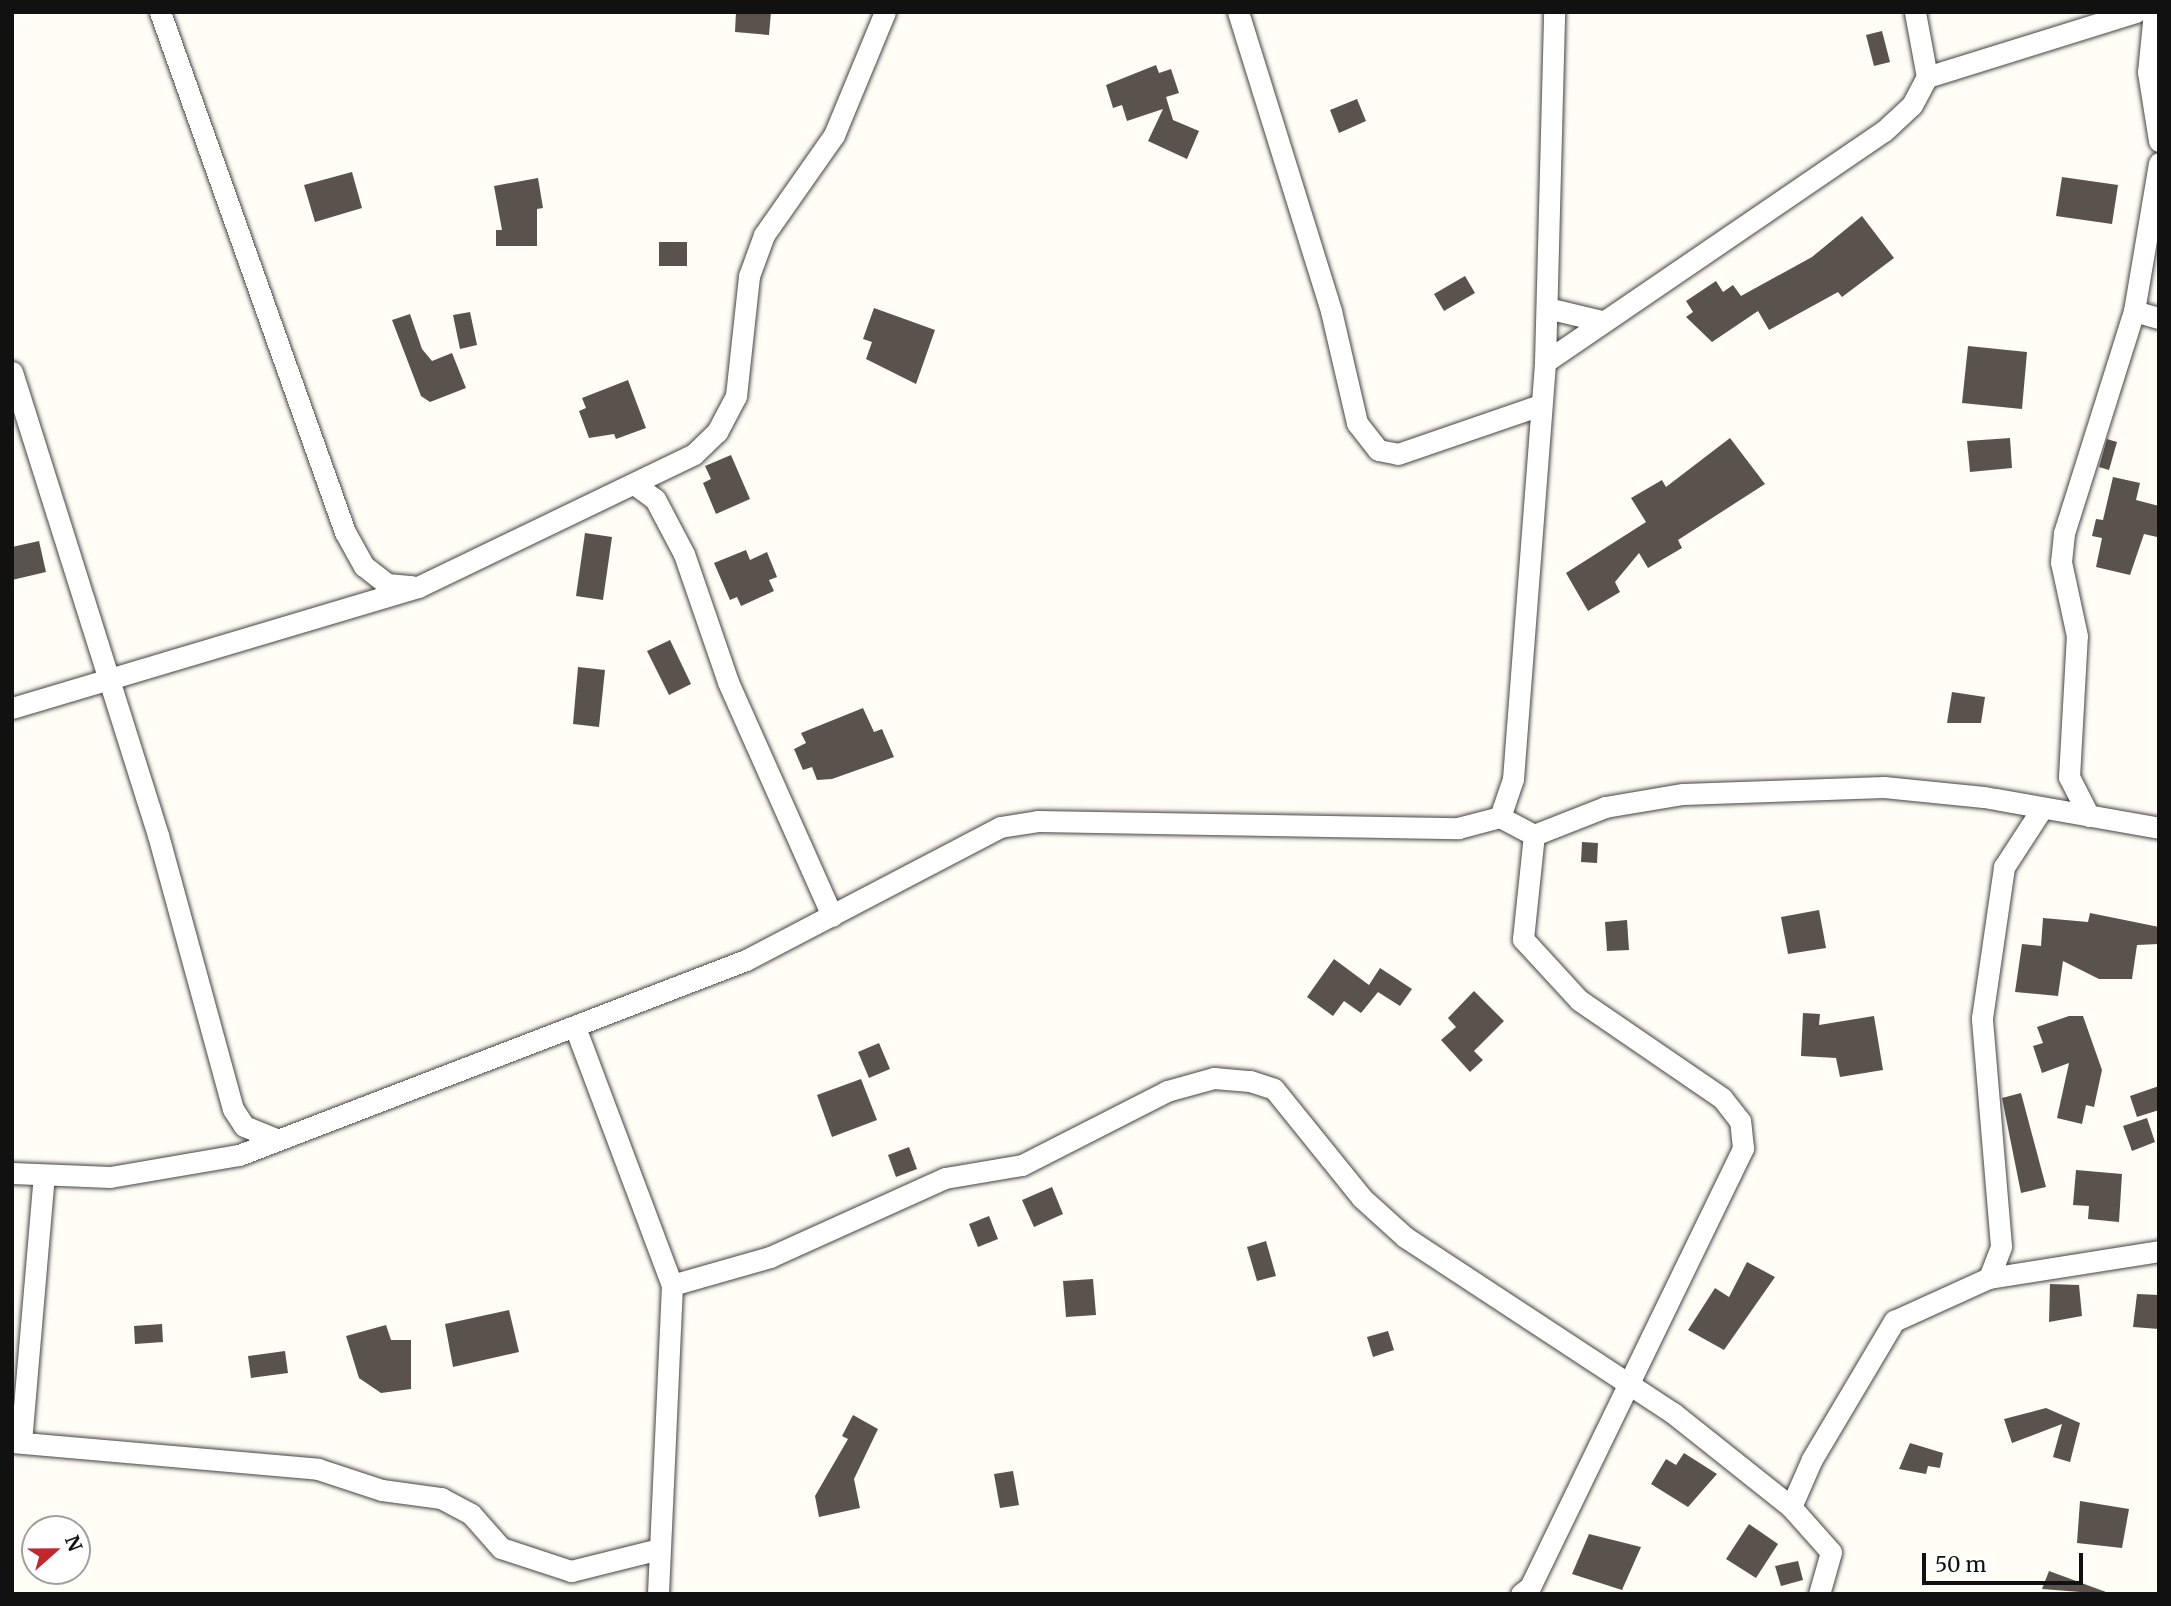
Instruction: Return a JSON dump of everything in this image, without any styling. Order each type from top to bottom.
[{"type":"street","points":[[160,12],[345,532],[364,566],[387,583],[418,587]]},
{"type":"street","points":[[12,708],[418,587],[637,486],[694,454],[717,432],[736,396],[749,276],[764,235],[834,135],[885,12]]},
{"type":"street","points":[[1238,12],[1331,311],[1357,423],[1378,450],[1398,454],[1540,405]]},
{"type":"street","points":[[1500,817],[1513,779],[1545,362],[1554,12]]},
{"type":"street","points":[[1545,362],[1601,321],[1884,131],[1912,105],[1927,77],[1915,12]]},
{"type":"street","points":[[1927,77],[2136,12]]},
{"type":"street","points":[[2154,12],[2148,72],[2159,141]]},
{"type":"street","points":[[2089,816],[2069,777],[2077,636],[2061,562],[2064,533],[2134,311],[2159,163]]},
{"type":"street","points":[[1546,308],[1601,321]]},
{"type":"street","points":[[2134,311],[2159,318]]},
{"type":"street","points":[[12,373],[17,402],[108,681],[233,1109],[244,1126],[277,1139]]},
{"type":"street","points":[[637,486],[655,499],[684,554],[728,682],[832,916]]},
{"type":"street","points":[[12,1173],[110,1177],[239,1155],[746,960],[952,849],[1025,823],[1458,828],[1500,817],[1534,835],[1605,807],[1683,794],[1884,787],[2159,828]]},
{"type":"street","points":[[1989,1278],[2001,1247],[1982,1018],[2004,867],[2041,810]]},
{"type":"street","points":[[1521,1594],[1530,1587],[1626,1383],[1743,1148],[1740,1121],[1722,1098],[1579,1000],[1523,939],[1534,835]]},
{"type":"street","points":[[575,1027],[672,1285],[658,1594]]},
{"type":"street","points":[[672,1285],[770,1258],[945,1178],[1022,1165],[1167,1091],[1214,1078],[1250,1081],[1274,1089],[1362,1198],[1405,1237],[1626,1383],[1791,1507],[1831,1552],[1819,1594]]},
{"type":"street","points":[[44,1175],[16,1442],[318,1469],[382,1490],[441,1498],[471,1514],[501,1548],[571,1571],[659,1549]]},
{"type":"street","points":[[1791,1507],[1812,1459],[1894,1321],[1916,1306],[1989,1278],[2159,1251]]},
{"type":"building","points":[[736,12],[771,12],[769,35],[735,32]]},
{"type":"building","points":[[1882,31],[1890,62],[1874,66],[1866,35]]},
{"type":"building","points":[[1156,65],[1159,73],[1171,69],[1179,93],[1166,97],[1173,120],[1199,131],[1187,159],[1148,141],[1163,109],[1127,121],[1122,105],[1113,108],[1106,85]]},
{"type":"building","points":[[1357,99],[1366,121],[1339,133],[1330,110]]},
{"type":"building","points":[[352,172],[362,208],[315,222],[304,185]]},
{"type":"building","points":[[2062,177],[2118,185],[2112,224],[2056,216]]},
{"type":"building","points":[[538,178],[543,208],[537,209],[537,246],[496,246],[496,230],[502,230],[494,186]]},
{"type":"building","points":[[1862,216],[1894,258],[1842,297],[1838,292],[1769,330],[1758,311],[1712,342],[1686,317],[1693,312],[1686,301],[1716,281],[1723,292],[1733,285],[1741,296],[1812,257]]},
{"type":"building","points":[[659,242],[687,242],[687,266],[659,266]]},
{"type":"building","points":[[1465,276],[1475,293],[1444,311],[1434,294]]},
{"type":"building","points":[[874,308],[935,330],[916,384],[866,359],[872,342],[863,339]]},
{"type":"building","points":[[470,312],[477,345],[460,349],[453,315]]},
{"type":"building","points":[[410,314],[422,349],[432,361],[452,353],[466,388],[430,402],[421,396],[392,320]]},
{"type":"building","points":[[1968,346],[2027,352],[2022,409],[1962,403]]},
{"type":"building","points":[[628,380],[646,428],[616,439],[614,434],[589,438],[579,411],[586,408],[582,398]]},
{"type":"building","points":[[1730,438],[1765,484],[1678,540],[1682,548],[1648,568],[1639,553],[1615,582],[1620,592],[1588,611],[1566,573],[1646,522],[1631,498],[1662,480],[1666,487]]},
{"type":"building","points":[[2010,438],[2012,468],[1970,472],[1967,441]]},
{"type":"building","points":[[2107,439],[2117,442],[2109,470],[2099,467]]},
{"type":"building","points":[[731,455],[750,499],[716,514],[703,483],[711,479],[705,466]]},
{"type":"building","points":[[2113,477],[2140,483],[2136,500],[2159,506],[2157,537],[2144,534],[2130,575],[2096,567],[2102,538],[2092,536],[2096,519],[2103,520]]},
{"type":"building","points":[[585,533],[612,537],[603,600],[576,596]]},
{"type":"building","points":[[39,541],[46,572],[12,580],[12,547]]},
{"type":"building","points":[[746,550],[750,560],[767,552],[777,577],[769,580],[774,591],[741,606],[737,597],[730,600],[714,563]]},
{"type":"building","points":[[670,640],[691,684],[669,695],[647,651]]},
{"type":"building","points":[[578,667],[605,670],[599,727],[573,724]]},
{"type":"building","points":[[1952,692],[1985,697],[1981,723],[1947,723]]},
{"type":"building","points":[[863,708],[874,732],[882,729],[894,757],[832,779],[817,780],[812,767],[803,770],[794,749],[806,743],[801,733]]},
{"type":"building","points":[[1582,842],[1598,843],[1597,863],[1581,862]]},
{"type":"building","points":[[1819,910],[1826,948],[1788,954],[1781,917]]},
{"type":"building","points":[[2090,913],[2159,927],[2159,944],[2137,945],[2132,979],[2099,979],[2063,961],[2058,996],[2015,992],[2022,944],[2041,946],[2043,918],[2088,922]]},
{"type":"building","points":[[1627,920],[1629,950],[1607,951],[1605,922]]},
{"type":"building","points":[[1334,959],[1369,985],[1380,968],[1412,989],[1400,1006],[1378,992],[1361,1013],[1344,1001],[1333,1016],[1307,997]]},
{"type":"building","points":[[1474,991],[1504,1021],[1474,1051],[1483,1060],[1470,1072],[1441,1040],[1456,1027],[1448,1018]]},
{"type":"building","points":[[1803,1013],[1820,1014],[1819,1025],[1874,1016],[1883,1070],[1840,1077],[1836,1058],[1801,1056]]},
{"type":"building","points":[[2069,1016],[2083,1016],[2102,1070],[2094,1107],[2086,1105],[2082,1124],[2057,1118],[2069,1063],[2042,1073],[2033,1046],[2043,1043],[2037,1027]]},
{"type":"building","points":[[879,1043],[890,1069],[869,1078],[858,1052]]},
{"type":"building","points":[[861,1079],[877,1120],[832,1137],[817,1095]]},
{"type":"building","points":[[2159,1086],[2159,1110],[2137,1117],[2130,1096]]},
{"type":"building","points":[[2021,1093],[2046,1187],[2021,1193],[2002,1098]]},
{"type":"building","points":[[2147,1118],[2155,1142],[2132,1151],[2123,1126]]},
{"type":"building","points":[[909,1147],[917,1169],[896,1177],[888,1155]]},
{"type":"building","points":[[2076,1170],[2122,1174],[2119,1222],[2088,1219],[2089,1206],[2073,1205]]},
{"type":"building","points":[[1052,1187],[1063,1214],[1034,1227],[1022,1200]]},
{"type":"building","points":[[989,1216],[998,1239],[978,1247],[969,1224]]},
{"type":"building","points":[[1266,1241],[1276,1276],[1257,1281],[1247,1247]]},
{"type":"building","points":[[1747,1262],[1775,1277],[1724,1350],[1688,1330],[1715,1288],[1729,1297]]},
{"type":"building","points":[[1093,1279],[1096,1315],[1066,1317],[1063,1281]]},
{"type":"building","points":[[2050,1284],[2079,1285],[2082,1316],[2049,1322]]},
{"type":"building","points":[[2137,1294],[2159,1295],[2159,1329],[2133,1327]]},
{"type":"building","points":[[509,1310],[519,1352],[453,1367],[445,1324]]},
{"type":"building","points":[[162,1324],[163,1342],[135,1344],[134,1326]]},
{"type":"building","points":[[386,1325],[391,1340],[411,1340],[411,1389],[381,1393],[359,1378],[346,1336]]},
{"type":"building","points":[[1388,1331],[1394,1350],[1373,1357],[1367,1337]]},
{"type":"building","points":[[285,1351],[288,1373],[251,1378],[248,1356]]},
{"type":"building","points":[[2046,1408],[2080,1423],[2070,1462],[2053,1457],[2062,1424],[2012,1443],[2004,1419]]},
{"type":"building","points":[[853,1415],[878,1429],[854,1479],[860,1508],[819,1517],[815,1496],[848,1439],[842,1436]]},
{"type":"building","points":[[1910,1443],[1943,1453],[1940,1468],[1928,1466],[1926,1474],[1899,1469]]},
{"type":"building","points":[[1684,1453],[1717,1474],[1688,1507],[1651,1484],[1666,1459],[1676,1465]]},
{"type":"building","points":[[1013,1471],[1019,1505],[1000,1508],[994,1474]]},
{"type":"building","points":[[2080,1501],[2129,1509],[2122,1548],[2077,1543]]},
{"type":"building","points":[[1749,1524],[1778,1544],[1756,1578],[1726,1559]]},
{"type":"building","points":[[1589,1534],[1641,1547],[1622,1590],[1572,1574]]},
{"type":"building","points":[[1798,1561],[1803,1580],[1781,1586],[1775,1566]]},
{"type":"building","points":[[2049,1571],[2106,1592],[2106,1594],[2042,1589]]}]
